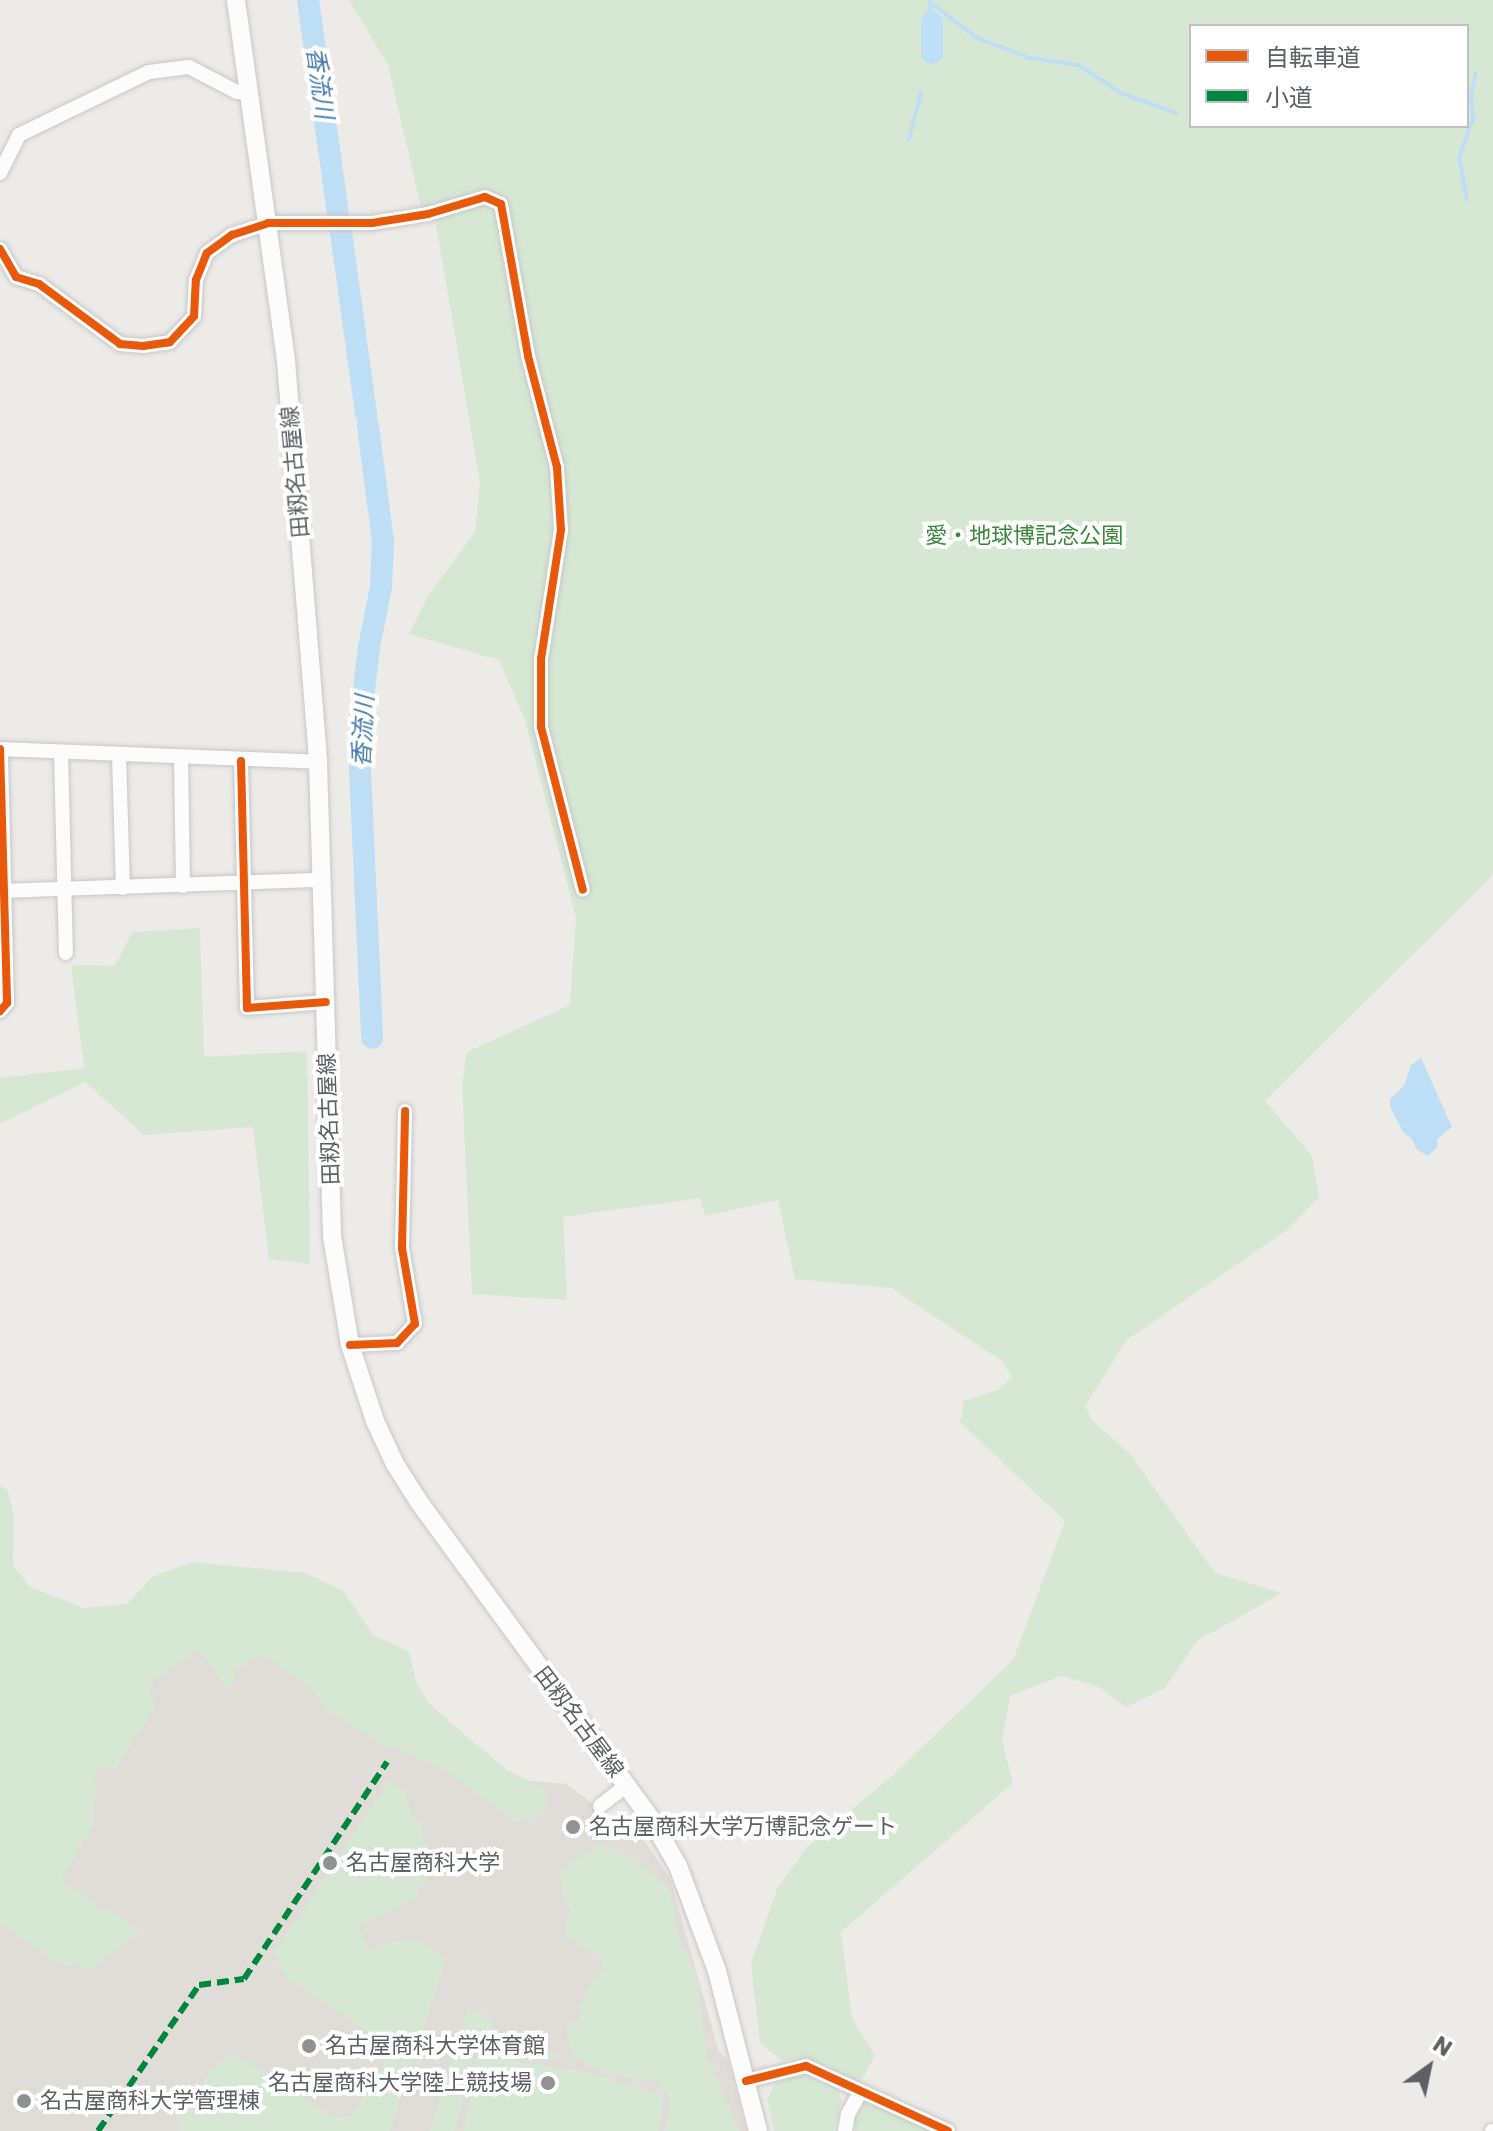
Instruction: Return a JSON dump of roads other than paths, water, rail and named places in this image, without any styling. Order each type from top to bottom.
[{"type":"main road","name":"田籾名古屋線","points":[[236,0],[286,361],[318,762],[332,1236],[350,1345],[375,1421],[395,1464],[419,1502],[627,1785],[678,1866],[700,1919],[758,2131]]},
{"type":"street","points":[[0,173],[19,135],[149,72],[189,67],[237,92],[250,93]]},
{"type":"street","points":[[0,283],[16,277],[39,284],[120,344],[170,342],[194,316],[196,280],[207,253],[232,235],[268,223],[372,223],[428,214],[485,197],[501,204],[528,356],[557,467],[561,530],[541,659],[541,727],[583,890]]},
{"type":"street","points":[[0,249],[16,277]]},
{"type":"street","points":[[0,1011],[7,1003],[0,749],[318,762]]},
{"type":"street","points":[[61,752],[66,953]]},
{"type":"street","points":[[119,755],[123,888]]},
{"type":"street","points":[[181,757],[183,886]]},
{"type":"street","points":[[241,761],[247,1008],[326,1002]]},
{"type":"street","points":[[2,891],[242,886],[322,880]]},
{"type":"street","points":[[350,1345],[397,1343],[415,1324],[402,1248],[405,1111]]},
{"type":"street","points":[[600,1806],[627,1785]]},
{"type":"street","points":[[746,2081],[806,2066],[948,2131]]},
{"type":"street","points":[[845,2131],[848,2114],[861,2091]]},
{"type":"water","points":[[1421,1058],[1452,1127],[1437,1139],[1437,1147],[1428,1156],[1417,1150],[1412,1139],[1403,1132],[1390,1107],[1390,1099],[1404,1086],[1411,1065]]},
{"type":"waterway","name":"香流川","points":[[308,0],[338,213]]},
{"type":"waterway","points":[[930,0],[931,17]]},
{"type":"waterway","points":[[930,2],[977,38],[1030,58],[1078,65],[1121,93],[1176,113]]},
{"type":"waterway","points":[[932,22],[932,53]]},
{"type":"waterway","points":[[1467,200],[1459,157],[1473,119],[1471,97],[1476,72]]},
{"type":"waterway","points":[[909,139],[921,93]]},
{"type":"waterway","name":"香流川","points":[[341,233],[366,414]]},
{"type":"waterway","name":"香流川","points":[[368,426],[383,541],[381,587],[369,647],[362,707],[360,770],[372,1038]]},
{"type":"place","name":"名古屋商科大学万博記念ゲート","points":[[573,1827]]},
{"type":"place","name":"名古屋商科大学","points":[[330,1863]]},
{"type":"place","name":"名古屋商科大学体育館","points":[[309,2046]]},
{"type":"place","name":"名古屋商科大学陸上競技場","points":[[548,2083]]},
{"type":"place","name":"名古屋商科大学管理棟","points":[[24,2101]]},
{"type":"park label","name":"愛・地球博記念公園","points":[[1024,536]]}]
